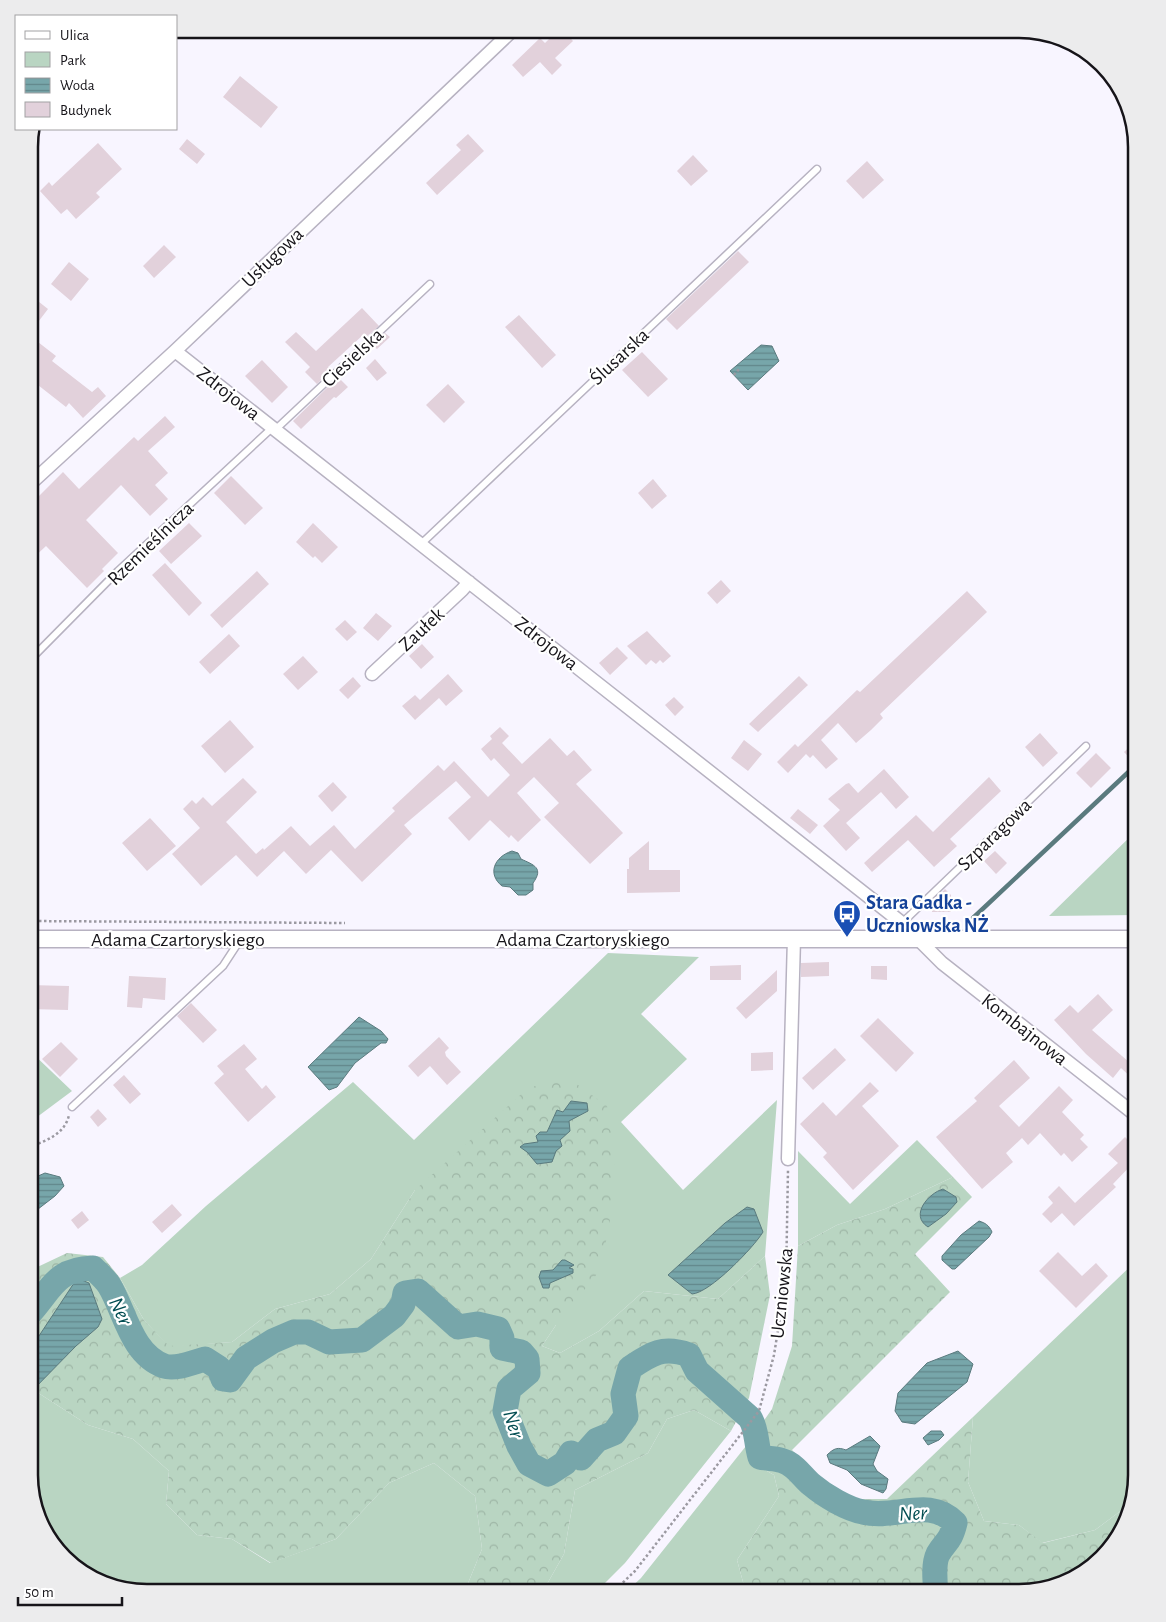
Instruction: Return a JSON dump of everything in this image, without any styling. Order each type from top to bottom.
[{"type":"street","name":"Usługowa","points":[[38,477],[175,351],[505,38]]},
{"type":"street","name":"Zdrojowa","points":[[175,351],[902,922],[917,939]]},
{"type":"street","name":"Zaułek","points":[[372,674],[469,582]]},
{"type":"street","points":[[788,1159],[794,938]]},
{"type":"street","name":"Adama Czartoryskiego","points":[[38,939],[1128,939]]},
{"type":"street","name":"Kombajnowa","points":[[917,939],[942,963],[1128,1109]]},
{"type":"lane","name":"Ślusarska","points":[[421,544],[817,169]]},
{"type":"lane","name":"Ciesielska","points":[[274,429],[430,284]]},
{"type":"lane","name":"Rzemieślnicza","points":[[38,651],[118,571],[274,429]]},
{"type":"lane","name":"Szparagowa","points":[[902,922],[1086,746]]},
{"type":"lane","points":[[72,1107],[223,966],[240,939]]},
{"type":"path","points":[[734,375],[739,369]]},
{"type":"path","points":[[38,1144],[46,1141],[67,1126],[72,1107]]},
{"type":"path","name":"Uczniowska","points":[[621,1584],[635,1570],[759,1411],[774,1355],[786,1280],[788,1159]]},
{"type":"green space","points":[[1128,839],[1128,915],[1049,916]]},
{"type":"green space","points":[[608,953],[699,957],[641,1014],[687,1059],[621,1122],[683,1190],[777,1100],[765,1256],[718,1299],[644,1291],[599,1331],[560,1353],[542,1346],[556,1325],[415,1190],[371,1259],[330,1294],[275,1309],[232,1342],[169,1347],[144,1320],[120,1278],[142,1265],[206,1206],[353,1082],[414,1140]]},
{"type":"green space","points":[[38,1059],[72,1091],[38,1116]]},
{"type":"green space","points":[[567,1077],[607,1106],[615,1150],[611,1214],[601,1269],[556,1325],[542,1346],[560,1353],[599,1331],[644,1291],[718,1299],[765,1256],[770,1295],[749,1398],[731,1431],[694,1410],[667,1419],[648,1453],[575,1490],[564,1554],[547,1584],[468,1584],[482,1549],[475,1496],[434,1463],[389,1483],[336,1539],[271,1563],[232,1539],[197,1535],[166,1504],[169,1471],[133,1439],[88,1425],[38,1393],[38,1267],[67,1253],[103,1257],[120,1278],[144,1320],[169,1346],[232,1342],[275,1309],[330,1294],[371,1259],[415,1190],[528,1088]]},
{"type":"green space","points":[[917,1140],[953,1177],[885,1209],[837,1225],[798,1246],[798,1151],[850,1204]]},
{"type":"green space","points":[[953,1177],[972,1197],[915,1254],[950,1292],[792,1450],[820,1478],[854,1499],[887,1499],[973,1417],[968,1482],[984,1521],[1019,1525],[1043,1543],[1095,1530],[1123,1509],[1114,1530],[1106,1542],[1097,1553],[1074,1570],[1048,1581],[1034,1584],[744,1584],[737,1560],[779,1496],[774,1475],[756,1465],[746,1446],[772,1409],[792,1346],[798,1246],[837,1225],[885,1209]]},
{"type":"green space","points":[[1128,1269],[1128,1490],[1123,1509],[1095,1530],[1042,1543],[1019,1525],[984,1521],[968,1482],[973,1417]]},
{"type":"green space","points":[[38,1393],[88,1425],[133,1439],[169,1471],[166,1504],[197,1535],[232,1539],[270,1563],[336,1539],[389,1483],[434,1463],[475,1496],[482,1549],[468,1584],[139,1584],[112,1579],[86,1566],[75,1557],[60,1542],[46,1517],[38,1490]]},
{"type":"green space","points":[[694,1410],[731,1431],[625,1563],[604,1584],[547,1584],[564,1554],[575,1490],[648,1453],[667,1419]]},
{"type":"green space","points":[[746,1446],[756,1465],[774,1475],[779,1496],[737,1560],[744,1584],[635,1584]]},
{"type":"water","points":[[761,345],[772,346],[779,361],[748,390],[730,371]]},
{"type":"water","points":[[512,851],[518,853],[521,859],[533,865],[537,870],[538,874],[533,883],[533,890],[526,895],[518,895],[510,887],[502,886],[495,876],[494,871],[497,862],[501,857]]},
{"type":"water","points":[[359,1017],[381,1031],[388,1039],[386,1043],[381,1043],[355,1063],[337,1087],[329,1090],[308,1067]]},
{"type":"water","points":[[571,1101],[587,1103],[588,1111],[569,1121],[570,1131],[560,1140],[562,1146],[556,1151],[552,1162],[537,1164],[520,1147],[524,1144],[538,1142],[536,1136],[540,1132],[547,1132],[557,1110],[563,1112]]},
{"type":"water","points":[[45,1173],[60,1177],[64,1186],[55,1196],[38,1209],[38,1176]]},
{"type":"water","points":[[943,1189],[956,1197],[957,1202],[946,1214],[928,1227],[920,1217],[923,1205],[932,1195]]},
{"type":"water","points":[[747,1207],[754,1209],[763,1232],[751,1248],[720,1278],[700,1292],[692,1294],[668,1275],[725,1223]]},
{"type":"water","points":[[979,1221],[987,1225],[992,1232],[955,1269],[952,1269],[942,1260],[942,1256],[961,1235]]},
{"type":"water","points":[[562,1260],[574,1265],[569,1268],[573,1269],[573,1273],[550,1283],[549,1288],[543,1288],[539,1277],[541,1271],[553,1270]]},
{"type":"water","points":[[79,1279],[89,1283],[102,1319],[98,1327],[76,1346],[38,1385],[38,1337],[72,1286]]},
{"type":"water","points":[[958,1351],[973,1364],[967,1382],[915,1424],[902,1422],[895,1411],[898,1393],[927,1363]]},
{"type":"water","points":[[931,1431],[941,1431],[944,1435],[939,1440],[928,1445],[923,1438]]},
{"type":"water","points":[[870,1436],[880,1446],[873,1464],[877,1471],[888,1479],[883,1493],[861,1484],[847,1470],[830,1463],[827,1455],[836,1449],[846,1450]]},
{"type":"building","points":[[540,38],[545,43],[550,38],[570,38],[573,41],[555,58],[562,65],[552,75],[540,62],[523,77],[512,65]]},
{"type":"building","points":[[240,76],[278,107],[261,128],[223,97]]},
{"type":"building","points":[[468,134],[484,151],[437,195],[426,183],[461,150],[456,145]]},
{"type":"building","points":[[187,139],[205,154],[197,164],[179,149]]},
{"type":"building","points":[[98,143],[122,169],[96,193],[100,197],[76,219],[67,209],[61,214],[40,191],[49,182],[52,186]]},
{"type":"building","points":[[693,155],[708,171],[691,186],[677,171]]},
{"type":"building","points":[[867,161],[884,180],[863,199],[846,181]]},
{"type":"building","points":[[164,245],[176,257],[154,278],[143,266]]},
{"type":"building","points":[[738,251],[749,262],[677,330],[666,319]]},
{"type":"building","points":[[69,262],[89,279],[71,301],[51,284]]},
{"type":"building","points":[[38,301],[48,309],[38,322]]},
{"type":"building","points":[[362,308],[379,326],[365,338],[363,335],[328,367],[331,370],[317,384],[305,372],[310,367],[285,342],[296,332],[316,351]]},
{"type":"building","points":[[519,315],[556,355],[542,368],[505,327]]},
{"type":"building","points":[[385,333],[390,337],[377,349],[372,345]]},
{"type":"building","points":[[38,342],[56,356],[52,361],[92,392],[98,387],[106,396],[83,418],[69,403],[66,407],[38,385]]},
{"type":"building","points":[[642,352],[668,379],[648,397],[622,370]]},
{"type":"building","points":[[375,359],[387,373],[377,381],[366,368]]},
{"type":"building","points":[[262,360],[288,387],[272,403],[245,376]]},
{"type":"building","points":[[338,377],[348,387],[336,398],[334,397],[301,429],[293,421]]},
{"type":"building","points":[[448,384],[465,402],[444,423],[426,405]]},
{"type":"building","points":[[165,416],[175,427],[148,451],[168,473],[155,485],[168,499],[150,516],[121,485],[86,520],[118,553],[87,588],[46,546],[38,554],[38,497],[63,472],[79,489],[134,437],[138,441]]},
{"type":"building","points":[[231,476],[263,508],[245,525],[214,493]]},
{"type":"building","points":[[653,479],[667,496],[652,509],[638,493]]},
{"type":"building","points":[[189,523],[202,536],[171,564],[159,551]]},
{"type":"building","points":[[313,523],[338,547],[322,563],[315,556],[313,558],[296,542]]},
{"type":"building","points":[[165,563],[202,603],[189,616],[152,575]]},
{"type":"building","points":[[257,571],[269,584],[222,628],[210,615]]},
{"type":"building","points":[[721,580],[731,591],[717,604],[707,593]]},
{"type":"building","points":[[967,591],[987,612],[880,714],[883,718],[871,730],[856,743],[838,723],[821,740],[838,759],[826,769],[813,755],[810,758],[806,754],[788,773],[777,762],[795,744],[798,747],[857,690],[860,692]]},
{"type":"building","points":[[376,613],[392,626],[378,641],[363,628]]},
{"type":"building","points":[[345,620],[357,632],[347,641],[335,629]]},
{"type":"building","points":[[647,631],[671,656],[663,663],[660,660],[656,664],[651,660],[646,665],[627,646]]},
{"type":"building","points":[[229,634],[240,646],[210,674],[199,662]]},
{"type":"building","points":[[422,644],[434,657],[421,669],[409,656]]},
{"type":"building","points":[[617,647],[628,658],[610,675],[599,663]]},
{"type":"building","points":[[303,656],[318,672],[298,690],[283,674]]},
{"type":"building","points":[[448,674],[463,691],[446,706],[439,698],[415,720],[402,706],[415,695],[420,700]]},
{"type":"building","points":[[799,676],[808,685],[758,732],[749,724]]},
{"type":"building","points":[[353,677],[361,686],[348,699],[339,690]]},
{"type":"building","points":[[674,697],[684,707],[675,716],[665,705]]},
{"type":"building","points":[[230,720],[254,747],[225,773],[201,746]]},
{"type":"building","points":[[500,727],[509,736],[502,743],[522,764],[550,738],[567,756],[574,750],[592,770],[576,784],[623,833],[590,864],[544,817],[559,803],[534,777],[517,793],[541,820],[518,842],[511,835],[509,838],[490,820],[469,841],[448,818],[471,797],[456,781],[404,825],[412,834],[362,882],[331,850],[306,874],[284,851],[257,877],[236,855],[201,886],[172,854],[200,828],[183,809],[192,800],[196,804],[203,797],[212,806],[243,778],[257,792],[226,822],[256,854],[263,848],[264,850],[291,826],[310,846],[334,825],[355,849],[395,811],[392,808],[438,765],[444,771],[454,761],[488,797],[510,775],[494,758],[491,761],[481,749],[492,739],[490,736]]},
{"type":"building","points":[[1040,733],[1058,753],[1043,767],[1025,747]]},
{"type":"building","points":[[744,740],[762,754],[748,771],[731,758]]},
{"type":"building","points":[[1128,748],[1128,756],[1124,752]]},
{"type":"building","points":[[1096,753],[1111,768],[1091,788],[1076,773]]},
{"type":"building","points":[[884,769],[909,797],[896,809],[881,792],[846,823],[860,838],[846,851],[823,826],[840,810],[828,799],[849,783],[858,793]]},
{"type":"building","points":[[989,777],[1001,791],[950,839],[957,846],[934,867],[908,840],[872,872],[864,863],[916,815],[933,832]]},
{"type":"building","points":[[333,782],[347,797],[332,812],[318,796]]},
{"type":"building","points":[[798,809],[818,825],[810,834],[790,818]]},
{"type":"building","points":[[150,818],[176,846],[147,871],[122,843]]},
{"type":"building","points":[[649,841],[649,870],[680,870],[680,892],[627,893],[629,858]]},
{"type":"building","points":[[995,851],[1007,863],[996,874],[984,861]]},
{"type":"building","points":[[945,889],[951,895],[951,912],[932,912],[932,903]]},
{"type":"building","points":[[829,962],[829,976],[801,977],[801,963]]},
{"type":"building","points":[[741,965],[741,980],[710,980],[710,966]]},
{"type":"building","points":[[871,966],[887,966],[887,980],[871,979]]},
{"type":"building","points":[[777,970],[777,991],[746,1019],[736,1008]]},
{"type":"building","points":[[129,976],[166,978],[165,1000],[143,998],[142,1008],[127,1007]]},
{"type":"building","points":[[38,985],[69,986],[68,1010],[38,1009]]},
{"type":"building","points":[[1098,994],[1113,1010],[1092,1030],[1128,1061],[1128,1075],[1121,1068],[1113,1078],[1086,1054],[1054,1020],[1070,1005],[1078,1013]]},
{"type":"building","points":[[191,1003],[217,1030],[203,1043],[177,1016]]},
{"type":"building","points":[[878,1018],[914,1053],[896,1072],[860,1036]]},
{"type":"building","points":[[439,1037],[449,1048],[445,1052],[446,1056],[461,1072],[447,1085],[430,1066],[418,1077],[408,1066]]},
{"type":"building","points":[[61,1042],[78,1059],[60,1077],[42,1059]]},
{"type":"building","points":[[244,1044],[257,1059],[245,1069],[262,1089],[266,1085],[276,1097],[248,1122],[214,1083],[224,1074],[217,1066]]},
{"type":"building","points":[[835,1048],[846,1060],[813,1090],[802,1078]]},
{"type":"building","points":[[773,1052],[773,1070],[751,1071],[751,1053]]},
{"type":"building","points":[[1014,1060],[1030,1078],[999,1106],[1019,1127],[1059,1086],[1073,1100],[1062,1112],[1084,1135],[1080,1139],[1088,1147],[1072,1162],[1064,1153],[1061,1156],[1040,1133],[1028,1145],[1022,1138],[1006,1153],[1013,1162],[982,1189],[936,1137],[977,1101],[974,1098]]},
{"type":"building","points":[[124,1075],[141,1094],[130,1104],[113,1085]]},
{"type":"building","points":[[870,1082],[879,1091],[862,1106],[899,1146],[853,1190],[823,1157],[827,1153],[800,1124],[823,1102],[836,1116]]},
{"type":"building","points":[[98,1109],[107,1119],[98,1127],[90,1117]]},
{"type":"building","points":[[1125,1137],[1128,1140],[1128,1168],[1113,1184],[1116,1187],[1074,1226],[1062,1213],[1051,1223],[1042,1214],[1053,1203],[1048,1197],[1059,1186],[1075,1203],[1118,1163],[1108,1154]]},
{"type":"building","points":[[172,1204],[182,1215],[162,1233],[152,1222]]},
{"type":"building","points":[[82,1211],[89,1220],[78,1229],[71,1220]]},
{"type":"building","points":[[1058,1252],[1082,1276],[1096,1263],[1108,1276],[1076,1308],[1039,1271]]},
{"type":"waterway","points":[[973,918],[1128,772]]},
{"type":"waterway","name":"Ner","points":[[38,1303],[62,1276],[80,1269],[93,1268],[109,1285],[115,1295],[136,1342],[153,1360],[164,1366],[173,1367],[205,1359],[219,1368],[223,1379],[230,1380],[246,1358],[273,1341],[294,1332],[308,1332],[329,1342],[362,1340],[394,1316],[403,1304],[405,1293],[418,1291],[458,1327],[477,1324],[498,1329],[502,1338],[502,1348],[521,1352],[527,1359],[528,1373],[509,1389],[505,1411],[519,1446],[529,1464],[548,1474],[565,1463],[571,1453],[581,1458],[597,1440],[614,1433],[626,1416],[623,1394],[630,1368],[658,1352],[680,1352],[689,1355],[697,1371],[750,1418],[754,1427],[760,1457],[778,1459],[788,1463],[808,1482],[836,1502],[857,1510],[875,1514],[912,1510],[934,1511],[945,1515],[955,1523],[950,1538],[936,1558],[936,1584]]},
{"type":"place","name":"Stara Gadka - Uczniowska NŻ","points":[[847,938]]}]
